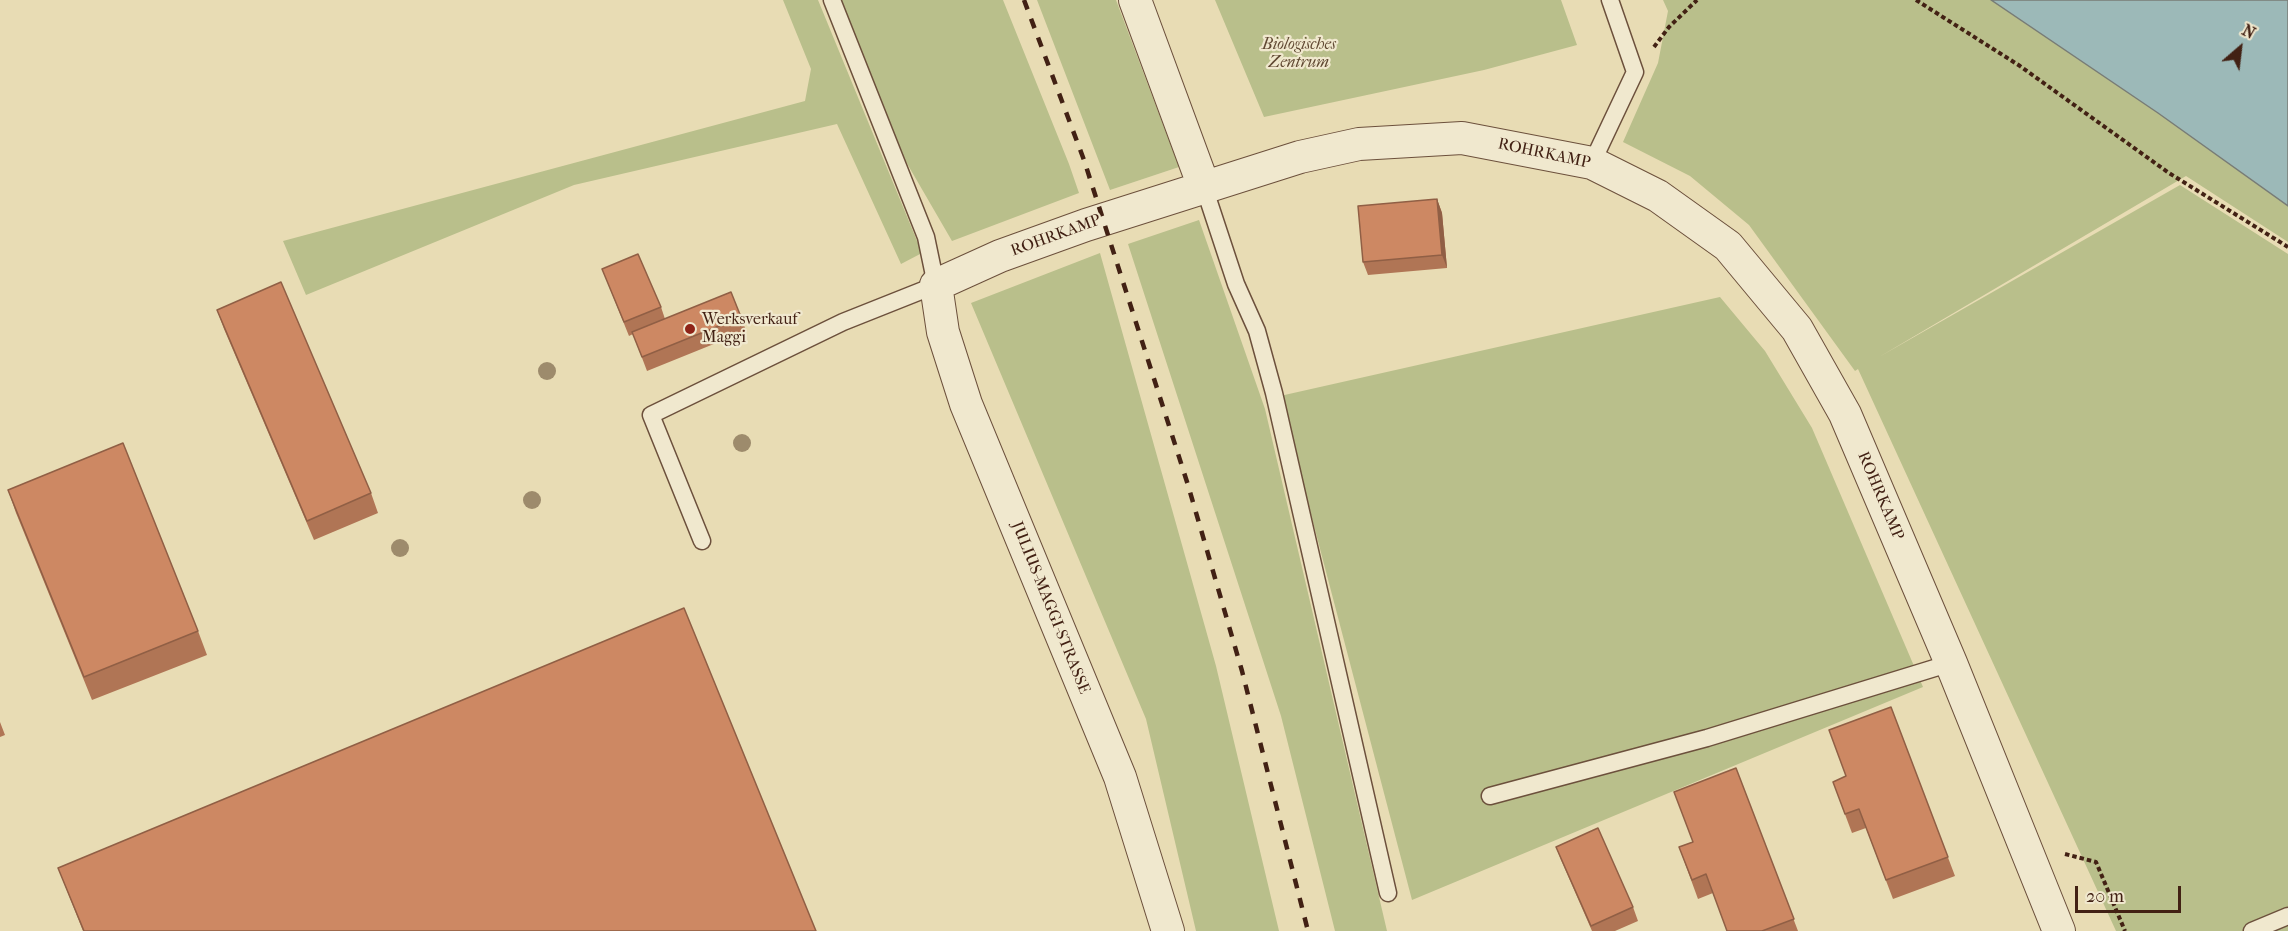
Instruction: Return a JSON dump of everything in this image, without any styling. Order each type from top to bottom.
[{"type":"street","points":[[1135,0],[1204,187]]},
{"type":"street","name":"ROHRKAMP","points":[[936,285],[1000,256],[1086,225],[1300,157],[1359,144],[1462,138],[1592,163],[1658,196],[1728,246],[1797,328],[1845,414],[1951,663],[2060,931]]},
{"type":"street","name":"JULIUS-MAGGI-STRASSE","points":[[936,285],[943,332],[966,404],[1120,777],[1168,931]]},
{"type":"lane","points":[[702,541],[651,415],[843,322],[936,285],[926,237],[831,0]]},
{"type":"lane","points":[[1592,163],[1635,72],[1610,0]]},
{"type":"lane","points":[[1204,187],[1236,284],[1257,331],[1274,393],[1388,893]]},
{"type":"lane","points":[[1490,796],[1707,738],[1951,663]]},
{"type":"lane","points":[[2252,931],[2288,916]]},
{"type":"path","points":[[1635,72],[1669,27],[1697,0]]},
{"type":"path","points":[[1916,0],[2020,66],[2169,172],[2288,247]]},
{"type":"path","points":[[2024,844],[2096,862],[2125,931]]},
{"type":"green space","points":[[783,0],[818,0],[922,253],[901,264],[837,124],[574,185],[306,295],[283,241],[805,101],[811,69]]},
{"type":"green space","points":[[841,0],[1003,0],[1079,193],[952,241],[905,160]]},
{"type":"green space","points":[[1037,0],[1116,0],[1179,167],[1110,190]]},
{"type":"green space","name":"Biologisches Zentrum","points":[[1215,0],[1561,0],[1577,45],[1484,70],[1264,117]]},
{"type":"green space","points":[[1663,0],[1991,0],[2158,113],[2288,206],[2288,242],[2186,176],[1879,357],[2180,185],[2288,254],[2288,931],[2116,931],[1858,369],[1855,371],[1749,225],[1690,176],[1623,142],[1658,63],[1668,11]]},
{"type":"green space","points":[[1199,220],[1265,409],[1387,931],[1335,931],[1281,716],[1128,244]]},
{"type":"green space","points":[[1100,253],[1216,666],[1279,931],[1196,931],[1146,719],[971,303]]},
{"type":"green space","points":[[1720,297],[1765,351],[1812,428],[1923,687],[1412,900],[1280,396]]},
{"type":"water","points":[[1991,0],[2288,0],[2288,206],[2158,113]]},
{"type":"building","points":[[1437,199],[1442,255],[1363,262],[1358,206]]},
{"type":"building","points":[[638,254],[661,307],[624,322],[602,269]]},
{"type":"building","points":[[281,282],[371,493],[307,521],[217,310]]},
{"type":"building","points":[[731,292],[741,317],[642,357],[632,332]]},
{"type":"building","points":[[123,443],[198,631],[84,677],[8,490]]},
{"type":"building","points":[[684,608],[816,931],[84,931],[58,868]]},
{"type":"building","points":[[1891,707],[1948,857],[1886,880],[1859,809],[1845,814],[1833,782],[1846,776],[1829,730]]},
{"type":"building","points":[[1736,768],[1794,919],[1762,931],[1727,931],[1706,874],[1692,880],[1679,847],[1693,842],[1674,792]]},
{"type":"building","points":[[1598,828],[1633,907],[1591,926],[1556,847]]},
{"type":"railway","points":[[1024,0],[1084,160],[1188,485],[1242,671],[1308,931]]},
{"type":"place","name":"Werksverkauf Maggi","points":[[690,329]]}]
